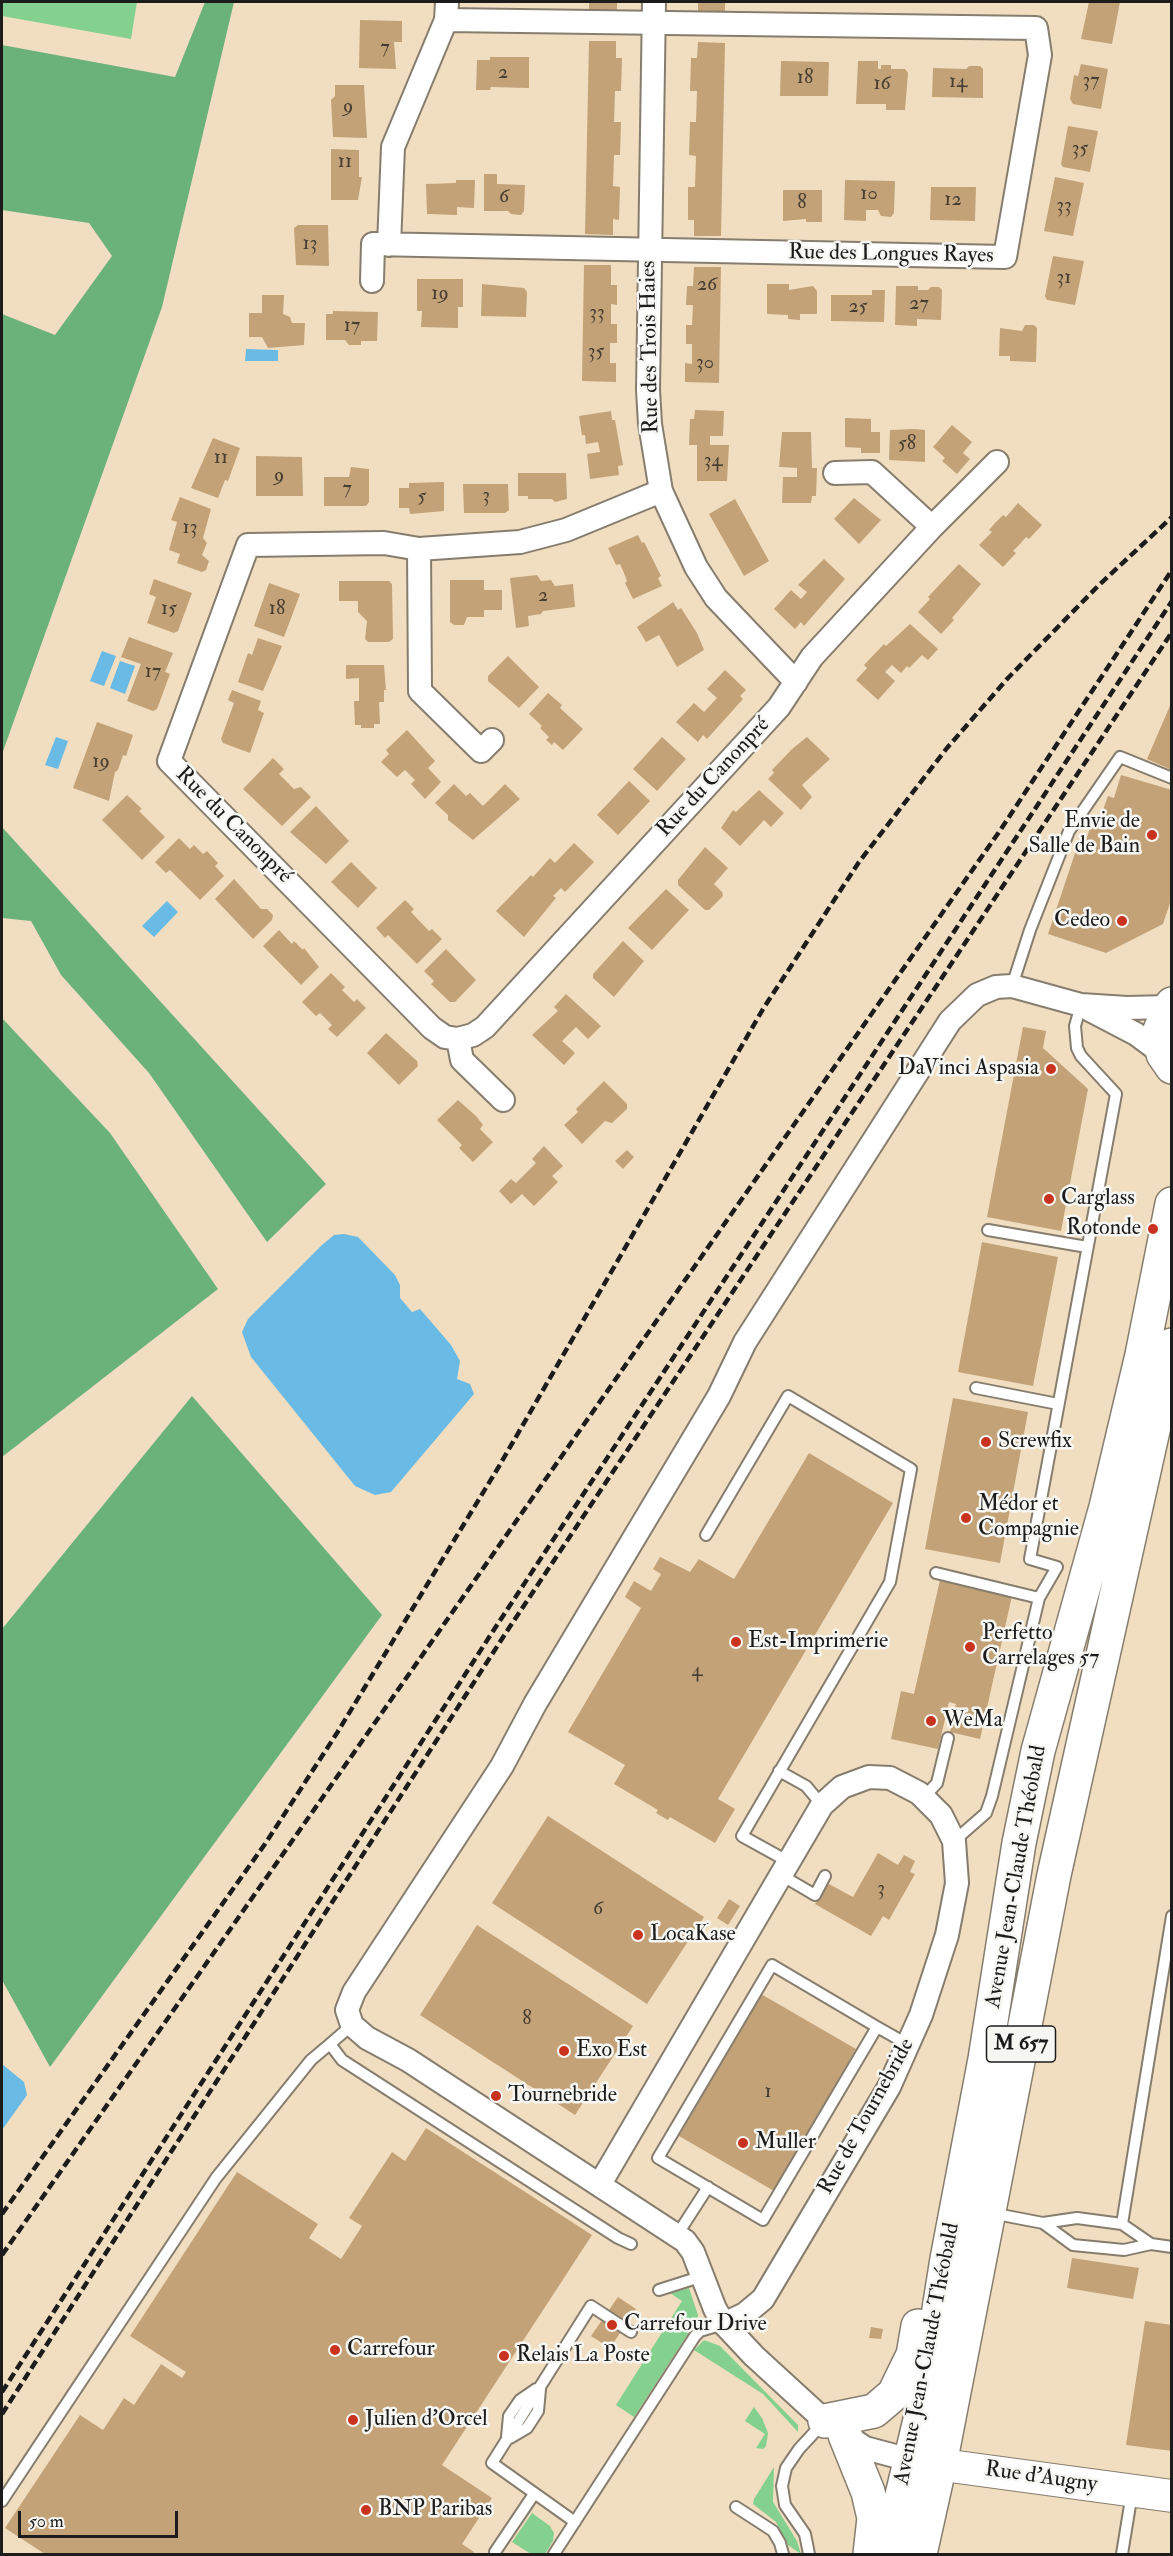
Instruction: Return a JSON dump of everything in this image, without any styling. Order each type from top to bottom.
[{"type":"main road","points":[[1167,1061],[1160,1030],[1170,1005]]},
{"type":"main road","name":"Avenue Jean-Claude Théobald","points":[[920,2554],[925,2462],[924,2403],[947,2259],[985,2060],[1019,1843],[1038,1751],[1108,1496],[1142,1354],[1172,1204]]},
{"type":"main road","name":"Avenue Jean-Claude Théobald","points":[[888,2554],[925,2462],[988,2213],[1054,1875],[1172,1345]]},
{"type":"main road","points":[[870,2554],[874,2518],[868,2492],[835,2428],[843,2420],[874,2411],[894,2394],[913,2355],[968,2041],[994,1929],[1019,1843]]},
{"type":"main road","name":"Rue d'Augny","points":[[925,2462],[1172,2496]]},
{"type":"street","name":"Rue des Longues Rayes","points":[[446,11],[654,12],[1036,28],[1040,55],[1005,257],[388,245],[393,147],[446,11]]},
{"type":"street","name":"Rue des Trois Haies","points":[[654,12],[648,390],[650,424],[661,491],[696,567],[716,598],[796,682]]},
{"type":"street","points":[[372,281],[373,244],[388,245]]},
{"type":"street","name":"Rue du Canonpré","points":[[661,491],[566,530],[520,542],[419,549],[384,543],[248,545],[169,761],[432,1028],[445,1037],[458,1039],[473,1035],[485,1027],[779,707],[812,657],[932,527],[997,462]]},
{"type":"street","points":[[835,473],[872,472],[932,527]]},
{"type":"street","points":[[419,549],[420,691],[482,751],[492,740]]},
{"type":"street","points":[[925,2462],[865,2448],[835,2428],[754,2356],[724,2324],[689,2245],[600,2184],[408,2060],[367,2038],[352,2025],[347,2010],[354,1992],[502,1766],[535,1704],[719,1396],[745,1342],[950,1021],[977,996],[996,987],[1012,986],[1081,1005],[1127,1008],[1170,1005]]},
{"type":"street","points":[[1081,1005],[1129,1030],[1167,1061]]},
{"type":"street","points":[[458,1039],[462,1060],[503,1100]]},
{"type":"street","name":"Rue de Tournebride","points":[[600,2184],[822,1805],[842,1787],[869,1778],[890,1778],[924,1797],[941,1815],[954,1841],[957,1883],[947,1935],[908,2045],[889,2087],[763,2299],[745,2314],[724,2324]]},
{"type":"lane","points":[[1012,986],[1030,930],[1069,831],[1120,758],[1172,778]]},
{"type":"lane","points":[[954,1841],[986,1813],[1039,1598],[1057,1567],[1029,1559],[1116,1094],[1081,1056],[1077,1048],[1075,1026],[1081,1005]]},
{"type":"lane","points":[[988,1230],[1088,1247]]},
{"type":"lane","points":[[976,1388],[1058,1404]]},
{"type":"lane","points":[[706,1535],[788,1396],[911,1469],[890,1582],[742,1836],[814,1895],[825,1876]]},
{"type":"lane","points":[[936,1573],[1039,1598]]},
{"type":"lane","points":[[924,1797],[937,1784],[948,1738]]},
{"type":"lane","points":[[779,1772],[806,1786],[822,1805]]},
{"type":"lane","points":[[1122,2224],[1172,1916]]},
{"type":"lane","points":[[877,2027],[763,2220],[658,2157],[772,1965],[908,2045]]},
{"type":"lane","points":[[2,2501],[216,2178],[311,2060],[352,2025]]},
{"type":"lane","points":[[330,2044],[342,2060],[618,2238],[631,2244]]},
{"type":"lane","points":[[677,2235],[708,2187]]},
{"type":"lane","points":[[988,2213],[1043,2223],[1077,2218],[1122,2224],[1151,2244]]},
{"type":"lane","points":[[1043,2223],[1073,2245],[1124,2250],[1151,2244],[1172,2247]]},
{"type":"lane","points":[[659,2290],[703,2276]]},
{"type":"lane","points":[[575,2522],[492,2463],[591,2306],[632,2332]]},
{"type":"lane","points":[[554,2554],[695,2336],[700,2331],[724,2324]]},
{"type":"lane","points":[[809,2554],[805,2534],[785,2505],[782,2486],[786,2468],[799,2449],[835,2428]]},
{"type":"lane","points":[[1122,2554],[1132,2490]]},
{"type":"lane","points":[[495,2552],[531,2491]]},
{"type":"lane","points":[[736,2507],[773,2531],[783,2554]]},
{"type":"green space","points":[[2,2],[137,2],[131,39],[2,16]]},
{"type":"green space","points":[[205,2],[234,2],[162,307],[2,754],[2,314],[55,335],[112,256],[89,223],[2,210],[2,45],[175,77]]},
{"type":"green space","points":[[2,827],[326,1184],[267,1242],[149,1073],[61,975],[31,921],[2,918]]},
{"type":"green space","points":[[2,1018],[110,1133],[218,1289],[2,1457]]},
{"type":"green space","points":[[192,1396],[382,1615],[50,2067],[2,1980],[2,1629]]},
{"type":"green space","points":[[689,2288],[698,2315],[697,2320],[634,2417],[616,2405],[682,2301],[670,2293]]},
{"type":"green space","points":[[704,2340],[720,2346],[798,2425],[798,2432],[763,2394],[694,2350]]},
{"type":"green space","points":[[754,2407],[762,2418],[768,2433],[766,2446],[763,2449],[756,2448],[765,2434],[745,2421]]},
{"type":"green space","points":[[774,2467],[773,2502],[797,2541],[801,2554],[788,2545],[776,2522],[753,2504]]},
{"type":"green space","points":[[532,2513],[550,2526],[554,2533],[553,2541],[545,2554],[531,2554],[512,2542]]},
{"type":"water","points":[[246,349],[278,350],[278,361],[245,361]]},
{"type":"water","points":[[102,651],[116,656],[104,686],[90,681]]},
{"type":"water","points":[[120,661],[135,666],[125,694],[110,688]]},
{"type":"water","points":[[56,737],[68,741],[58,769],[45,765]]},
{"type":"water","points":[[167,901],[178,912],[154,937],[142,926]]},
{"type":"water","points":[[344,1234],[358,1237],[395,1275],[400,1285],[400,1298],[412,1312],[420,1309],[451,1345],[460,1361],[457,1379],[470,1384],[474,1394],[391,1492],[375,1495],[355,1486],[251,1357],[242,1332],[248,1319],[322,1245],[334,1235]]},
{"type":"water","points":[[2,2064],[24,2082],[27,2095],[2,2130]]},
{"type":"building","points":[[589,2],[617,2],[617,10],[589,10]]},
{"type":"building","points":[[698,2],[725,2],[725,12],[698,12]]},
{"type":"building","points":[[1089,2],[1120,2],[1112,44],[1081,39]]},
{"type":"building","points":[[360,20],[402,21],[402,42],[394,42],[396,69],[359,68]]},
{"type":"building","points":[[589,41],[616,41],[616,58],[622,58],[621,91],[615,91],[614,122],[621,122],[620,155],[614,155],[613,186],[620,187],[619,220],[613,219],[613,235],[585,234]]},
{"type":"building","points":[[698,42],[725,43],[721,236],[694,236],[694,220],[688,220],[688,187],[695,187],[696,156],[689,155],[690,122],[696,122],[697,91],[690,91],[691,58],[697,58]]},
{"type":"building","points":[[490,57],[529,57],[529,88],[491,87],[490,90],[476,90],[477,60],[490,60]]},
{"type":"building","points":[[781,61],[829,62],[828,96],[780,96]]},
{"type":"building","points":[[858,61],[878,61],[878,69],[881,69],[881,65],[891,65],[891,69],[905,69],[908,73],[905,110],[886,110],[886,104],[856,104]]},
{"type":"building","points":[[1081,64],[1108,69],[1101,109],[1073,104],[1070,99],[1074,75],[1078,76]]},
{"type":"building","points":[[969,66],[980,66],[983,69],[983,98],[932,97],[933,68],[966,69]]},
{"type":"building","points":[[335,85],[364,85],[367,138],[333,137],[331,100],[335,96]]},
{"type":"building","points":[[1068,126],[1098,131],[1090,172],[1063,167],[1061,164]]},
{"type":"building","points":[[331,149],[359,150],[359,177],[362,177],[358,200],[331,200]]},
{"type":"building","points":[[484,174],[497,174],[497,184],[525,185],[524,211],[521,215],[511,214],[508,211],[484,211]]},
{"type":"building","points":[[1055,177],[1084,183],[1073,236],[1044,231]]},
{"type":"building","points":[[456,180],[475,180],[474,208],[457,207],[457,215],[427,214],[426,184],[456,183]]},
{"type":"building","points":[[845,180],[895,181],[894,213],[891,217],[881,216],[878,210],[866,210],[866,221],[844,220]]},
{"type":"building","points":[[931,187],[976,187],[975,221],[930,220]]},
{"type":"building","points":[[783,190],[822,190],[822,222],[806,222],[806,219],[783,221]]},
{"type":"building","points":[[298,225],[328,225],[329,266],[296,265],[294,228]]},
{"type":"building","points":[[1053,256],[1084,261],[1075,305],[1047,300],[1045,296]]},
{"type":"building","points":[[584,265],[611,265],[611,285],[617,285],[617,305],[611,304],[611,324],[617,324],[617,343],[610,343],[610,363],[616,363],[616,382],[582,381]]},
{"type":"building","points":[[694,267],[721,267],[719,383],[685,382],[685,363],[692,364],[692,344],[686,344],[686,325],[692,325],[693,305],[686,305],[687,286],[693,286]]},
{"type":"building","points":[[417,279],[463,279],[463,307],[458,307],[458,328],[421,327],[422,311],[417,311]]},
{"type":"building","points":[[482,284],[524,288],[527,292],[526,317],[481,316]]},
{"type":"building","points":[[767,284],[789,284],[789,290],[813,286],[817,291],[817,314],[800,314],[800,320],[788,319],[788,315],[767,314]]},
{"type":"building","points":[[896,286],[918,286],[918,290],[939,287],[942,290],[941,320],[917,319],[917,326],[895,325]]},
{"type":"building","points":[[872,290],[885,290],[884,322],[831,321],[831,295],[872,295]]},
{"type":"building","points":[[262,295],[284,295],[283,314],[290,317],[292,323],[305,323],[304,345],[268,348],[262,337],[249,337],[249,313],[262,313]]},
{"type":"building","points":[[333,311],[378,312],[377,341],[361,341],[361,345],[349,345],[345,340],[326,340],[326,314],[333,314]]},
{"type":"building","points":[[1025,325],[1034,325],[1037,328],[1036,362],[1010,361],[1010,356],[999,356],[1000,328],[1022,331]]},
{"type":"building","points":[[695,410],[724,411],[723,436],[710,436],[710,445],[729,445],[727,481],[697,481],[697,445],[689,445],[690,419],[694,419]]},
{"type":"building","points":[[611,411],[612,420],[615,420],[623,465],[618,466],[619,475],[590,479],[587,454],[600,452],[598,442],[586,444],[579,416]]},
{"type":"building","points":[[845,418],[871,419],[871,432],[880,432],[880,453],[861,453],[861,448],[845,447]]},
{"type":"building","points":[[952,425],[972,442],[963,453],[970,459],[957,474],[942,461],[945,458],[933,447]]},
{"type":"building","points":[[890,430],[925,430],[925,462],[889,460]]},
{"type":"building","points":[[782,432],[811,432],[812,468],[817,468],[816,496],[812,496],[811,503],[782,503],[783,477],[797,477],[797,468],[779,467]]},
{"type":"building","points":[[213,438],[240,448],[228,481],[225,480],[218,498],[191,488]]},
{"type":"building","points":[[256,456],[302,457],[303,496],[256,496]]},
{"type":"building","points":[[351,467],[369,469],[369,502],[366,506],[324,506],[324,477],[349,477]]},
{"type":"building","points":[[518,473],[566,473],[567,499],[555,502],[552,499],[528,499],[528,496],[518,496]]},
{"type":"building","points":[[444,482],[444,511],[410,514],[409,508],[399,508],[399,488],[409,488],[409,483]]},
{"type":"building","points":[[463,484],[508,484],[509,510],[505,513],[464,513]]},
{"type":"building","points":[[180,497],[211,509],[203,538],[207,543],[202,555],[209,561],[206,570],[202,572],[177,563],[180,554],[169,550],[177,522],[171,520]]},
{"type":"building","points":[[854,498],[881,520],[859,544],[834,519]]},
{"type":"building","points":[[735,499],[769,561],[744,576],[709,514]]},
{"type":"building","points":[[1018,503],[1042,525],[1013,551],[1016,553],[1003,567],[979,545],[992,532],[989,530],[996,522],[1003,515],[1006,517]]},
{"type":"building","points":[[638,535],[642,543],[644,542],[661,576],[658,578],[662,586],[633,599],[625,583],[627,581],[620,564],[616,565],[608,548]]},
{"type":"building","points":[[824,559],[845,579],[804,626],[801,622],[795,629],[774,609],[791,590],[801,599],[807,592],[798,585]]},
{"type":"building","points":[[959,564],[981,584],[941,634],[918,612],[930,599],[928,597]]},
{"type":"building","points":[[537,575],[541,581],[551,580],[555,586],[573,584],[575,607],[543,611],[541,614],[528,616],[529,626],[516,628],[510,578]]},
{"type":"building","points":[[154,579],[192,593],[178,631],[174,633],[147,623],[156,597],[149,594]]},
{"type":"building","points":[[450,580],[484,580],[484,590],[502,590],[502,610],[484,610],[484,617],[467,617],[464,625],[454,625],[450,622]]},
{"type":"building","points":[[339,581],[389,581],[392,584],[393,639],[389,642],[368,642],[365,639],[367,621],[358,612],[358,601],[339,601]]},
{"type":"building","points":[[269,583],[300,594],[284,637],[254,626]]},
{"type":"building","points":[[673,602],[678,610],[681,608],[697,633],[704,650],[677,667],[659,635],[646,642],[637,627]]},
{"type":"building","points":[[910,624],[938,649],[928,660],[922,655],[901,673],[892,665],[885,672],[895,681],[878,700],[856,680],[867,668],[864,665],[884,644],[886,646]]},
{"type":"building","points":[[129,637],[173,653],[165,672],[170,674],[157,709],[153,711],[127,701],[141,664],[121,657]]},
{"type":"building","points":[[258,638],[282,646],[263,691],[238,682],[248,653],[252,655]]},
{"type":"building","points":[[508,656],[539,687],[519,708],[488,681],[488,676]]},
{"type":"building","points":[[346,665],[384,665],[386,690],[384,690],[384,702],[379,702],[380,724],[374,724],[374,728],[361,728],[361,725],[355,725],[354,701],[359,701],[359,678],[346,679]]},
{"type":"building","points":[[725,670],[746,690],[740,696],[743,699],[707,739],[703,735],[698,742],[676,722],[694,703],[704,712],[717,698],[707,689]]},
{"type":"building","points":[[232,690],[261,701],[258,710],[264,713],[250,753],[223,743],[221,739],[234,703],[228,700]]},
{"type":"building","points":[[548,693],[562,705],[560,708],[583,729],[563,750],[554,742],[552,745],[546,740],[549,737],[540,728],[542,726],[529,714]]},
{"type":"building","points":[[1172,701],[1172,770],[1147,759]]},
{"type":"building","points":[[97,722],[133,735],[126,756],[123,755],[118,770],[115,772],[109,801],[73,788]]},
{"type":"building","points":[[407,730],[435,761],[428,768],[441,782],[425,799],[411,784],[415,780],[405,770],[397,777],[381,762],[389,754],[386,750]]},
{"type":"building","points":[[662,737],[686,759],[657,791],[633,769]]},
{"type":"building","points":[[807,737],[830,759],[802,785],[812,797],[801,810],[768,779],[774,773],[772,770]]},
{"type":"building","points":[[273,758],[284,769],[279,774],[294,789],[301,787],[311,797],[282,826],[243,789]]},
{"type":"building","points":[[1121,775],[1172,790],[1172,897],[1163,924],[1106,953],[1048,934],[1079,841],[1085,843],[1093,819],[1099,821],[1108,796],[1114,798]]},
{"type":"building","points":[[629,781],[650,801],[618,835],[597,815]]},
{"type":"building","points":[[454,784],[466,796],[470,793],[483,806],[505,784],[520,799],[473,840],[448,820],[448,815],[435,803]]},
{"type":"building","points":[[759,790],[784,813],[771,827],[764,820],[740,846],[721,828],[733,810],[736,812]]},
{"type":"building","points":[[127,795],[142,809],[139,811],[165,837],[142,860],[102,820]]},
{"type":"building","points":[[316,806],[349,841],[326,864],[290,832]]},
{"type":"building","points":[[179,838],[190,849],[194,845],[203,854],[207,851],[218,863],[215,866],[224,876],[200,900],[170,870],[166,873],[155,862]]},
{"type":"building","points":[[574,843],[594,862],[565,892],[561,888],[553,896],[556,898],[524,937],[496,911],[550,858],[555,863]]},
{"type":"building","points":[[705,847],[728,868],[714,884],[723,896],[709,910],[705,910],[678,885],[678,880]]},
{"type":"building","points":[[351,862],[377,888],[358,908],[331,882]]},
{"type":"building","points":[[234,879],[261,909],[267,909],[273,915],[272,920],[253,939],[215,899]]},
{"type":"building","points":[[666,889],[689,910],[652,950],[628,928]]},
{"type":"building","points":[[405,900],[414,909],[411,912],[429,931],[432,929],[442,939],[417,964],[388,935],[385,938],[376,928]]},
{"type":"building","points":[[279,930],[292,944],[294,941],[303,950],[304,948],[319,967],[301,985],[263,946]]},
{"type":"building","points":[[623,941],[644,961],[614,997],[593,978],[593,974]]},
{"type":"building","points":[[446,949],[476,980],[455,1002],[450,1002],[431,984],[434,981],[424,971]]},
{"type":"building","points":[[331,973],[345,987],[342,990],[354,1002],[357,999],[366,1008],[337,1037],[328,1029],[332,1025],[320,1013],[316,1016],[302,1002]]},
{"type":"building","points":[[566,994],[601,1026],[588,1039],[576,1027],[562,1041],[575,1053],[564,1065],[532,1035],[558,1011],[554,1007]]},
{"type":"building","points":[[1023,1027],[1046,1031],[1043,1048],[1088,1089],[1061,1231],[987,1217]]},
{"type":"building","points":[[386,1033],[417,1061],[418,1066],[399,1085],[367,1053]]},
{"type":"building","points":[[604,1081],[627,1104],[627,1109],[612,1123],[605,1121],[582,1144],[564,1125],[578,1112],[576,1109]]},
{"type":"building","points":[[458,1100],[476,1116],[483,1125],[480,1129],[493,1142],[473,1162],[459,1148],[462,1145],[437,1120]]},
{"type":"building","points":[[544,1146],[563,1166],[552,1176],[558,1182],[534,1206],[522,1194],[511,1204],[499,1191],[511,1179],[516,1183],[536,1163],[532,1159]]},
{"type":"building","points":[[627,1150],[634,1157],[623,1169],[615,1161]]},
{"type":"building","points":[[982,1242],[1058,1257],[1033,1386],[958,1372]]},
{"type":"building","points":[[953,1398],[1028,1412],[1000,1563],[925,1549]]},
{"type":"building","points":[[809,1453],[893,1503],[718,1799],[735,1809],[715,1843],[670,1817],[668,1820],[656,1813],[658,1810],[614,1784],[625,1765],[568,1732],[641,1608],[625,1597],[634,1581],[651,1591],[661,1574],[653,1569],[660,1557],[690,1572],[699,1559],[734,1579]]},
{"type":"building","points":[[940,1580],[1012,1596],[980,1739],[950,1732],[956,1704],[949,1702],[938,1749],[891,1739],[901,1691],[914,1694]]},
{"type":"building","points":[[548,1816],[704,1917],[647,2004],[492,1903]]},
{"type":"building","points":[[878,1853],[898,1865],[904,1855],[915,1861],[910,1872],[915,1874],[889,1920],[883,1916],[871,1936],[815,1904],[827,1883],[853,1897]]},
{"type":"building","points":[[729,1899],[740,1906],[728,1925],[717,1918]]},
{"type":"building","points":[[477,1925],[633,2026],[575,2115],[420,2015]]},
{"type":"building","points":[[761,1994],[856,2049],[774,2191],[679,2136]]},
{"type":"building","name":"Carrefour","points":[[426,2128],[592,2235],[442,2465],[492,2498],[462,2544],[474,2552],[473,2554],[45,2554],[5,2528],[80,2415],[103,2430],[124,2398],[134,2405],[161,2364],[182,2378],[186,2372],[130,2336],[237,2172],[318,2224],[309,2238],[341,2259],[362,2226],[349,2218],[392,2152],[405,2161]]},
{"type":"building","points":[[1072,2258],[1139,2268],[1133,2299],[1067,2288]]},
{"type":"building","points":[[618,2297],[636,2309],[610,2348],[591,2336]]},
{"type":"building","points":[[1145,2321],[1172,2325],[1172,2451],[1126,2445]]},
{"type":"building","points":[[871,2327],[883,2329],[881,2339],[869,2338]]},
{"type":"railway","points":[[2,2214],[265,1844],[337,1733],[498,1468],[763,1009],[859,862],[947,748],[1008,678],[1099,585],[1172,517]]},
{"type":"railway","points":[[2,2255],[999,832],[1172,570]]},
{"type":"railway","points":[[2,2392],[497,1625],[1172,601]]},
{"type":"railway","points":[[2,2414],[509,1628],[1172,632]]},
{"type":"place","name":"Envie de Salle de Bain","points":[[1152,835]]},
{"type":"place","name":"Cedeo","points":[[1122,921]]},
{"type":"place","name":"DaVinci Aspasia","points":[[1051,1069]]},
{"type":"place","name":"Carglass","points":[[1049,1199]]},
{"type":"place","name":"Rotonde","points":[[1153,1229]]},
{"type":"place","name":"Screwfix","points":[[986,1442]]},
{"type":"place","name":"Médor et Compagnie","points":[[966,1518]]},
{"type":"place","name":"Est-Imprimerie","points":[[736,1642]]},
{"type":"place","name":"Perfetto Carrelages 57","points":[[970,1647]]},
{"type":"place","name":"WeMa","points":[[931,1721]]},
{"type":"place","name":"LocaKase","points":[[638,1935]]},
{"type":"place","name":"Exo Est","points":[[564,2051]]},
{"type":"place","name":"Tournebride","points":[[496,2096]]},
{"type":"place","name":"Muller","points":[[743,2143]]},
{"type":"place","name":"Carrefour Drive","points":[[612,2325]]},
{"type":"place","name":"Carrefour","points":[[335,2350]]},
{"type":"place","name":"Relais La Poste","points":[[504,2356]]},
{"type":"place","name":"Julien d'Orcel","points":[[353,2420]]},
{"type":"place","name":"BNP Paribas","points":[[366,2510]]}]
